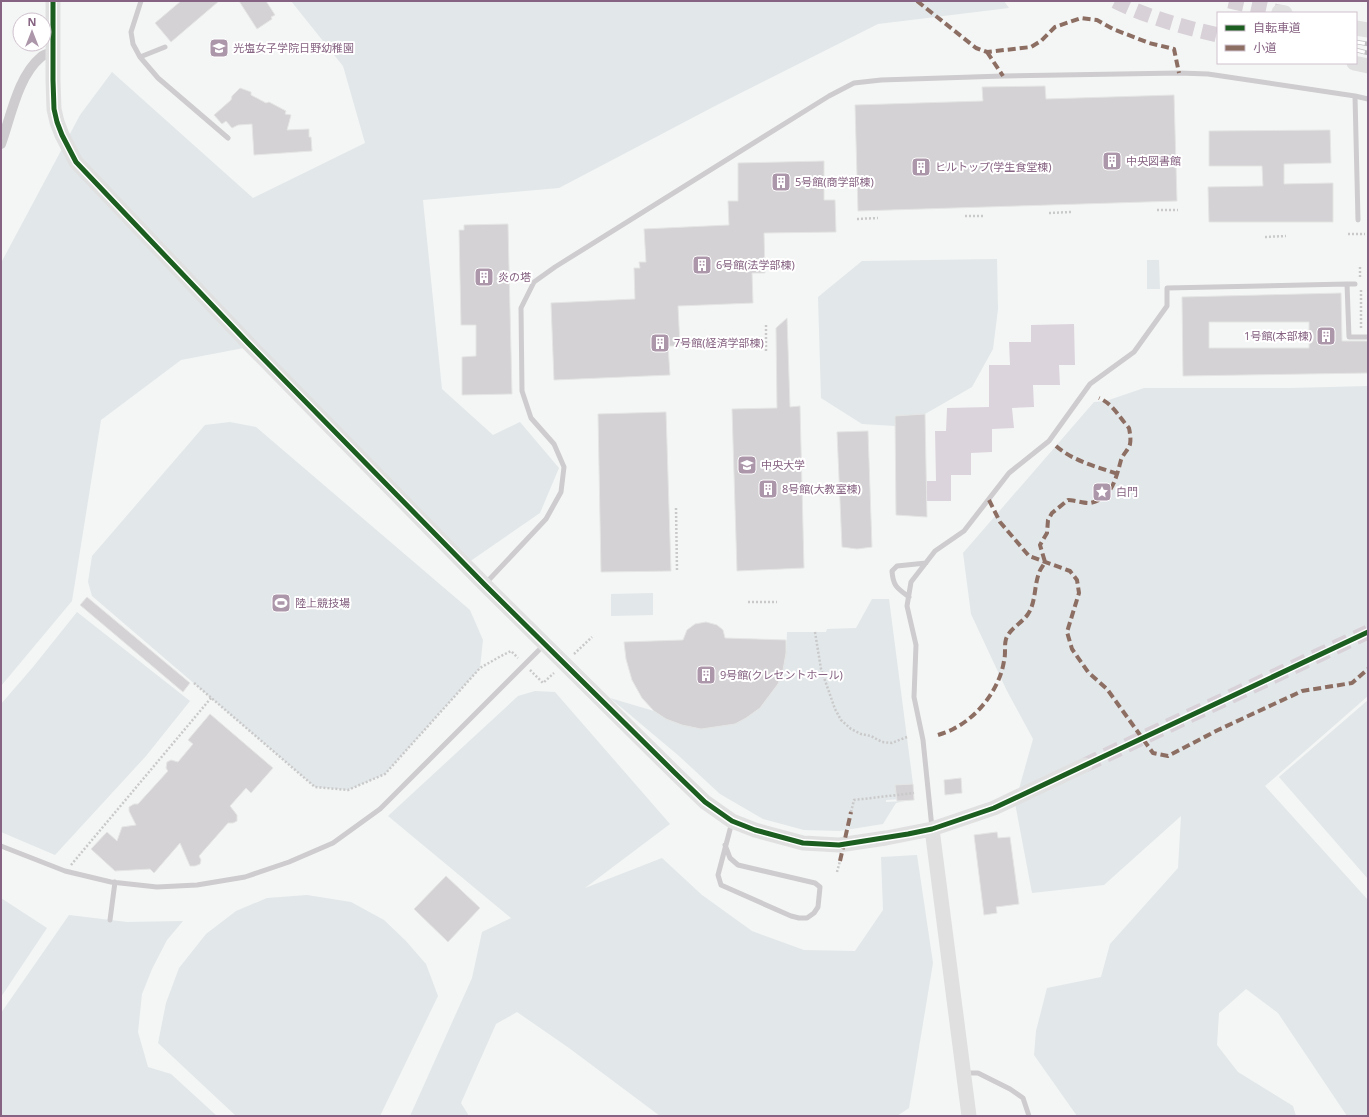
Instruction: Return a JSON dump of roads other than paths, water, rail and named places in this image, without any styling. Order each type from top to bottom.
[{"type":"street","points":[[53,1],[54,109],[56,122],[76,162],[248,343],[484,585],[705,802],[732,821],[755,830],[803,843],[839,845],[932,829],[994,808],[1085,765]]},
{"type":"street","points":[[1357,28],[1368,30]]},
{"type":"street","points":[[1,144],[22,83],[33,65],[43,56],[53,52]]},
{"type":"street","points":[[1357,64],[1368,66]]},
{"type":"street","points":[[932,829],[969,1116]]},
{"type":"lane","points":[[141,1],[131,32],[133,44],[140,57],[158,78],[228,138]]},
{"type":"lane","points":[[140,57],[165,47]]},
{"type":"lane","points":[[484,585],[546,519],[561,492],[564,467],[554,444],[531,418],[522,391],[521,308],[534,282],[555,266],[829,96],[854,83],[881,80],[1179,73],[1208,74],[1368,99]]},
{"type":"lane","points":[[1355,96],[1358,220]]},
{"type":"lane","points":[[1347,284],[1349,337],[1368,337]]},
{"type":"lane","points":[[932,829],[923,740],[914,698],[916,645],[908,606],[911,582],[935,551],[964,531],[1009,473],[1050,441],[1090,384],[1134,352],[1167,306],[1167,288],[1355,284]]},
{"type":"lane","points":[[909,597],[892,581],[892,571],[897,566],[926,563]]},
{"type":"lane","points":[[1,846],[65,871],[115,882],[157,887],[197,885],[245,876],[289,862],[333,843],[380,809],[545,645]]},
{"type":"lane","points":[[726,845],[730,858],[738,865],[815,883],[820,888],[818,907],[814,913],[807,918],[792,916],[721,885],[718,875],[732,821]]},
{"type":"lane","points":[[110,920],[115,882]]},
{"type":"lane","points":[[964,1073],[978,1073],[1010,1089],[1023,1098],[1029,1116]]},
{"type":"tunnel","points":[[1115,1],[1165,21],[1217,35]]},
{"type":"tunnel","points":[[1229,1],[1279,12]]},
{"type":"tunnel","points":[[1085,765],[1368,632]]},
{"type":"railway","points":[[1357,42],[1368,44]]},
{"type":"railway","points":[[1357,50],[1368,53]]},
{"type":"place","name":"光塩女子学院日野幼稚園","points":[[219,48]]},
{"type":"place","name":"中央図書館","points":[[1112,161]]},
{"type":"place","name":"ヒルトップ(学生食堂棟)","points":[[921,167]]},
{"type":"place","name":"5号館(商学部棟)","points":[[781,182]]},
{"type":"place","name":"6号館(法学部棟)","points":[[702,265]]},
{"type":"place","name":"炎の塔","points":[[484,277]]},
{"type":"place","name":"1号館(本部棟)","points":[[1326,336]]},
{"type":"place","name":"7号館(経済学部棟)","points":[[660,343]]},
{"type":"place","name":"中央大学","points":[[747,465]]},
{"type":"place","name":"8号館(大教室棟)","points":[[768,489]]},
{"type":"place","name":"白門","points":[[1102,492]]},
{"type":"place","name":"陸上競技場","points":[[281,603]]},
{"type":"place","name":"9号館(クレセントホール)","points":[[706,675]]}]
